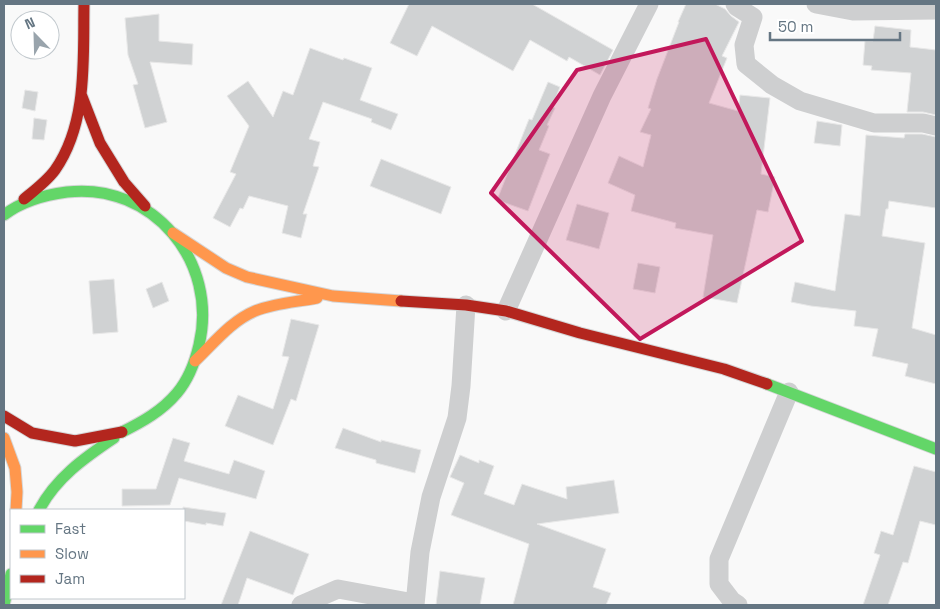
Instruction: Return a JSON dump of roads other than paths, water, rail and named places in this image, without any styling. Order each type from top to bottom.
[{"type":"main road","points":[[4,215],[56,169],[74,128],[80,94],[84,4]]},
{"type":"main road","points":[[80,94],[107,157],[124,182],[151,213],[172,233],[226,268],[247,277],[333,296],[466,305],[506,311],[724,370],[789,392],[936,450]]},
{"type":"main road","points":[[16,206],[49,194],[84,190],[119,197],[151,213]]},
{"type":"main road","points":[[172,233],[192,262],[202,294],[203,329],[195,362]]},
{"type":"main road","points":[[39,509],[44,498],[64,474],[118,434],[150,418],[170,399],[176,393],[195,362],[229,328],[254,311],[333,296]]},
{"type":"main road","points":[[4,416],[32,433],[75,442],[118,434]]},
{"type":"main road","points":[[4,438],[15,468],[16,509]]},
{"type":"main road","points":[[4,605],[10,578]]},
{"type":"street","points":[[506,311],[602,96],[649,4]]},
{"type":"street","points":[[735,4],[753,17],[744,46],[746,64],[772,84],[800,101],[874,122],[936,126]]},
{"type":"street","points":[[816,4],[853,11],[936,10]]},
{"type":"street","points":[[301,605],[338,589],[414,604],[420,552],[431,497],[457,418],[462,386],[466,305]]},
{"type":"street","points":[[738,605],[732,601],[719,584],[719,559],[789,392]]}]
